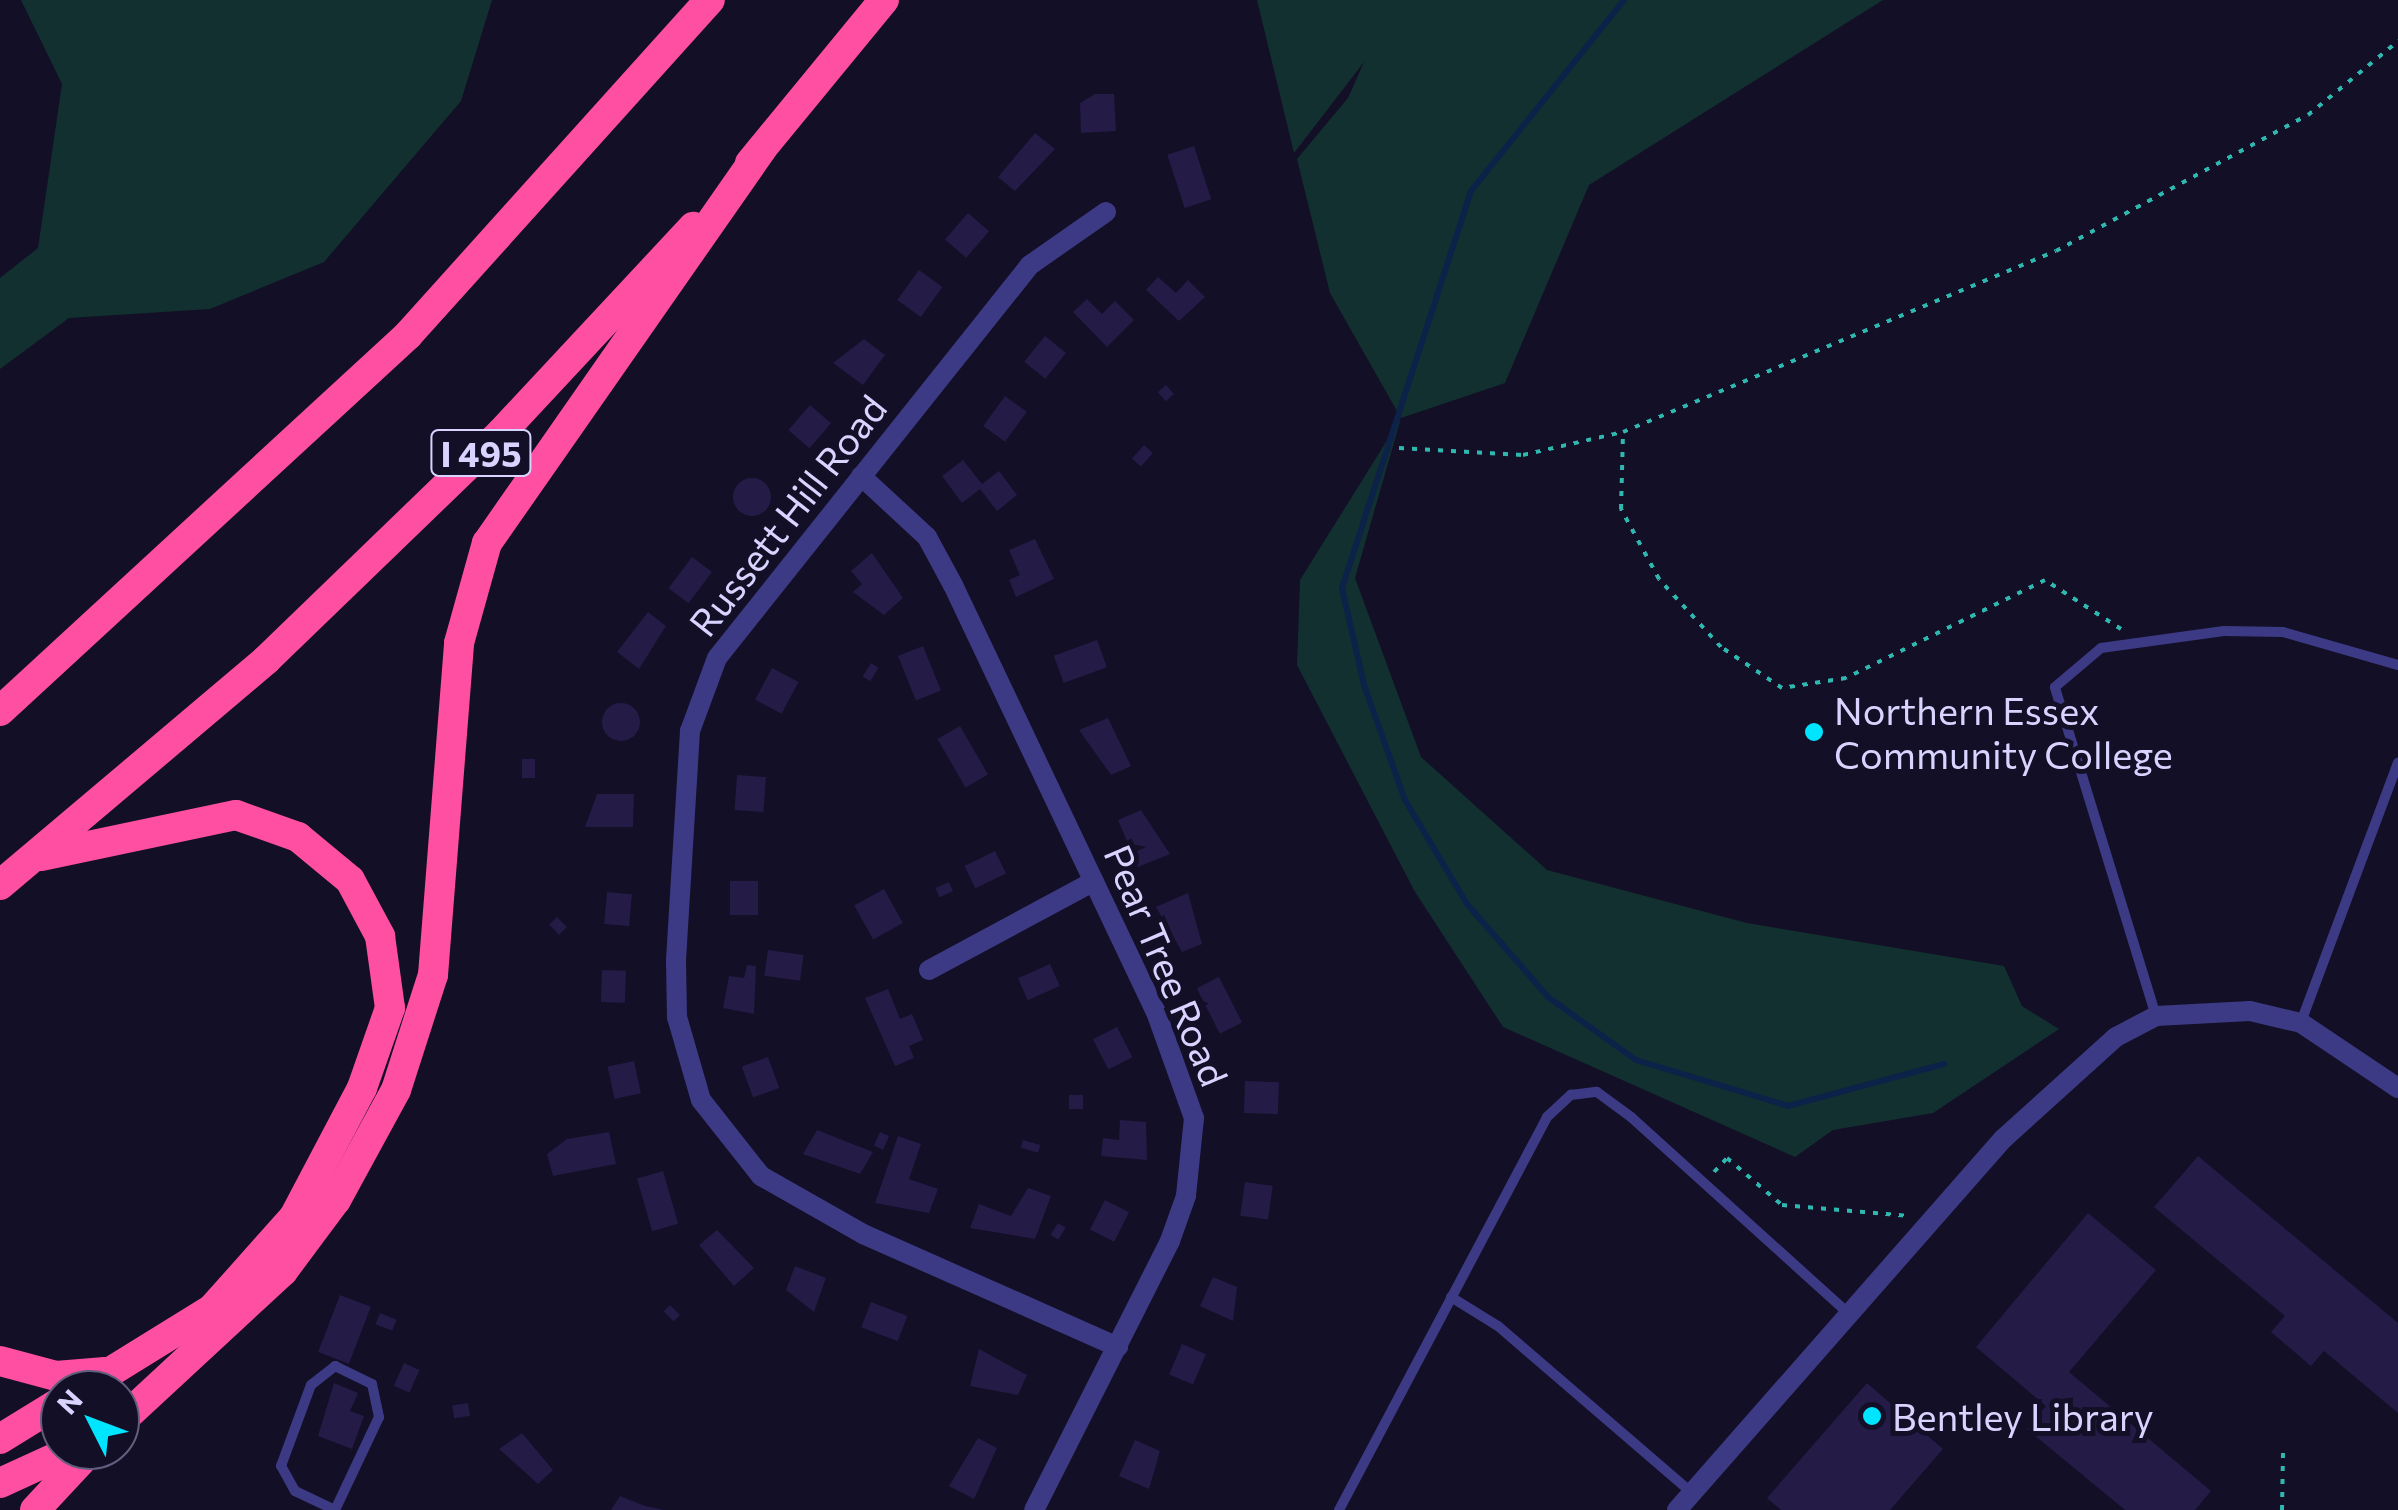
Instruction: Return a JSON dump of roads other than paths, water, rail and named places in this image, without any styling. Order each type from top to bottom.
[{"type":"highway","points":[[0,711],[408,335],[710,0]]},
{"type":"highway","name":"I 495","points":[[0,886],[266,660],[474,460],[763,148],[884,0]]},
{"type":"highway","points":[[140,1403],[283,1271],[336,1200],[396,1090],[433,975],[459,643],[487,544],[763,148]]},
{"type":"highway","points":[[32,859],[123,832],[236,815],[298,836],[350,880],[380,936],[390,1008],[362,1088],[294,1218],[212,1309],[115,1370]]},
{"type":"highway","points":[[0,1361],[40,1372]]},
{"type":"highway","points":[[0,1440],[40,1415]]},
{"type":"highway","points":[[0,1484],[40,1465]]},
{"type":"highway","points":[[35,1510],[73,1470]]},
{"type":"street","name":"Russett Hill Road","points":[[1106,212],[1030,265],[742,620],[695,713],[676,961],[688,1063],[720,1132],[800,1202],[1118,1347]]},
{"type":"street","name":"Pear Tree Road","points":[[861,476],[927,537],[1094,881],[1194,1118],[1186,1196],[1118,1347],[1034,1510]]},
{"type":"street","points":[[929,970],[1094,881]]},
{"type":"street","points":[[1677,1510],[1848,1313],[2053,1087],[2156,1016],[2250,1011],[2301,1024],[2398,1088]]},
{"type":"lane","points":[[2156,1016],[2055,687],[2101,648],[2138,640],[2283,632],[2398,665]]},
{"type":"lane","points":[[2301,1024],[2398,763]]},
{"type":"lane","points":[[1340,1510],[1547,1117],[1571,1095],[1597,1092],[1848,1313]]},
{"type":"lane","points":[[1451,1296],[1692,1493]]},
{"type":"lane","points":[[334,1366],[372,1384],[378,1417],[335,1510],[295,1491],[281,1466],[311,1385],[334,1366]]},
{"type":"waterway","points":[[1624,0],[1471,191],[1342,588],[1364,685],[1405,800],[1467,904],[1548,997],[1636,1060],[1788,1106],[1944,1064]]},
{"type":"place","name":"Northern Essex Community College","points":[[1814,732]]},
{"type":"place","name":"Bentley Library","points":[[1872,1416]]}]
